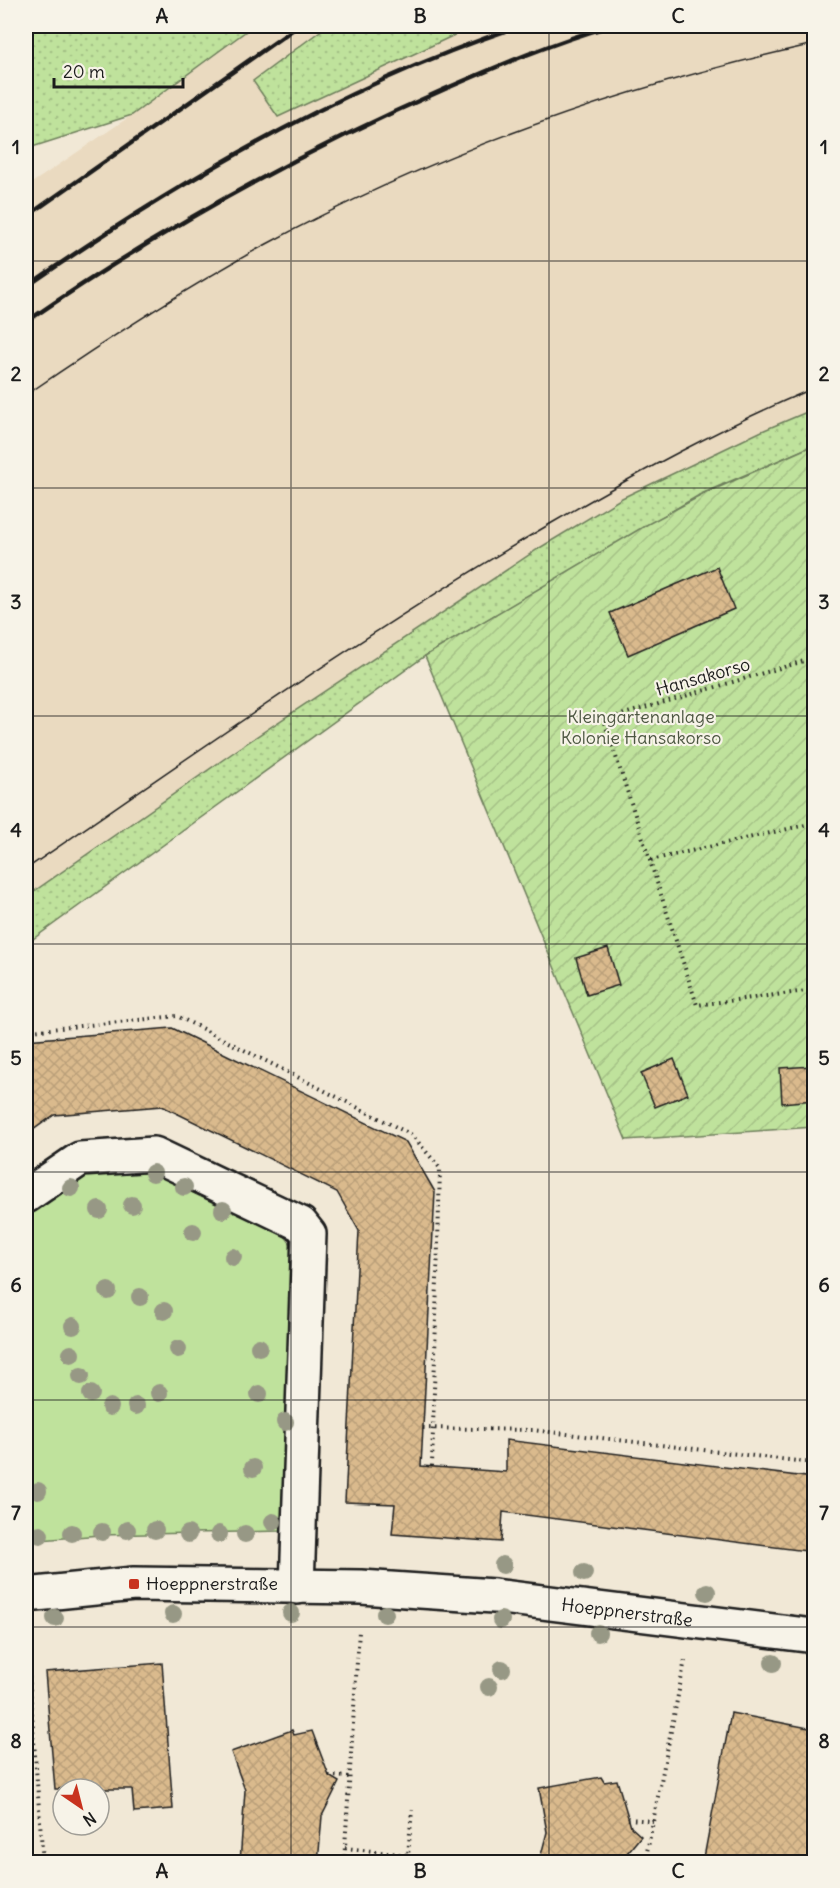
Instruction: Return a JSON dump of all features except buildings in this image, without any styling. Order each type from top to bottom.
[{"type":"street","points":[[26,1196],[80,1159],[154,1154],[302,1224],[309,1234],[297,1587]]},
{"type":"street","name":"Hoeppnerstraße","points":[[26,1595],[134,1584],[361,1587],[494,1596],[814,1636]]},
{"type":"path","name":"Hansakorso","points":[[814,658],[604,720],[651,860],[667,920],[697,1005],[814,990]]},
{"type":"path","points":[[651,860],[814,823]]},
{"type":"path","points":[[26,1034],[31,1031],[177,1016],[412,1135],[441,1167],[432,1466]]},
{"type":"path","points":[[423,1428],[533,1430],[814,1463]]},
{"type":"path","points":[[344,1863],[359,1631]]},
{"type":"path","points":[[26,1635],[42,1863]]},
{"type":"path","points":[[645,1863],[686,1659]]},
{"type":"path","points":[[329,1776],[350,1777]]},
{"type":"path","points":[[345,1848],[408,1855],[412,1810]]},
{"type":"path","points":[[628,1819],[653,1821]]},
{"type":"shaded area","points":[[253,26],[327,26],[253,81],[413,52],[474,26],[814,26],[814,409],[762,431],[622,498],[538,549],[247,743],[26,897],[26,187],[132,115]]},
{"type":"green space","points":[[26,26],[253,26],[132,115],[26,149]]},
{"type":"green space","points":[[327,26],[474,26],[278,117],[253,81]]},
{"type":"green space","points":[[814,409],[814,445],[701,494],[425,656],[26,944],[26,897],[247,743],[538,549],[622,498],[762,431]]},
{"type":"green space","name":"Kleingartenanlage Kolonie Hansakorso","points":[[814,445],[814,1127],[626,1140],[425,656],[648,524],[706,493]]},
{"type":"green space","points":[[152,1166],[285,1236],[291,1244],[293,1254],[281,1531],[100,1535],[29,1541],[26,1519],[26,1213],[78,1174]]},
{"type":"tram line","points":[[26,395],[232,263],[328,212],[395,181],[463,152],[602,102],[672,80],[814,44]]},
{"type":"tram line","points":[[26,869],[285,692],[483,564],[582,505],[680,451],[814,388]]},
{"type":"railway","points":[[26,217],[298,26]]},
{"type":"railway","points":[[26,287],[142,210],[264,139],[390,76],[520,26]]},
{"type":"railway","points":[[26,322],[177,226],[282,167],[445,89],[568,39],[610,26]]},
{"type":"place","name":"Hoeppnerstraße","points":[[134,1584]]}]
